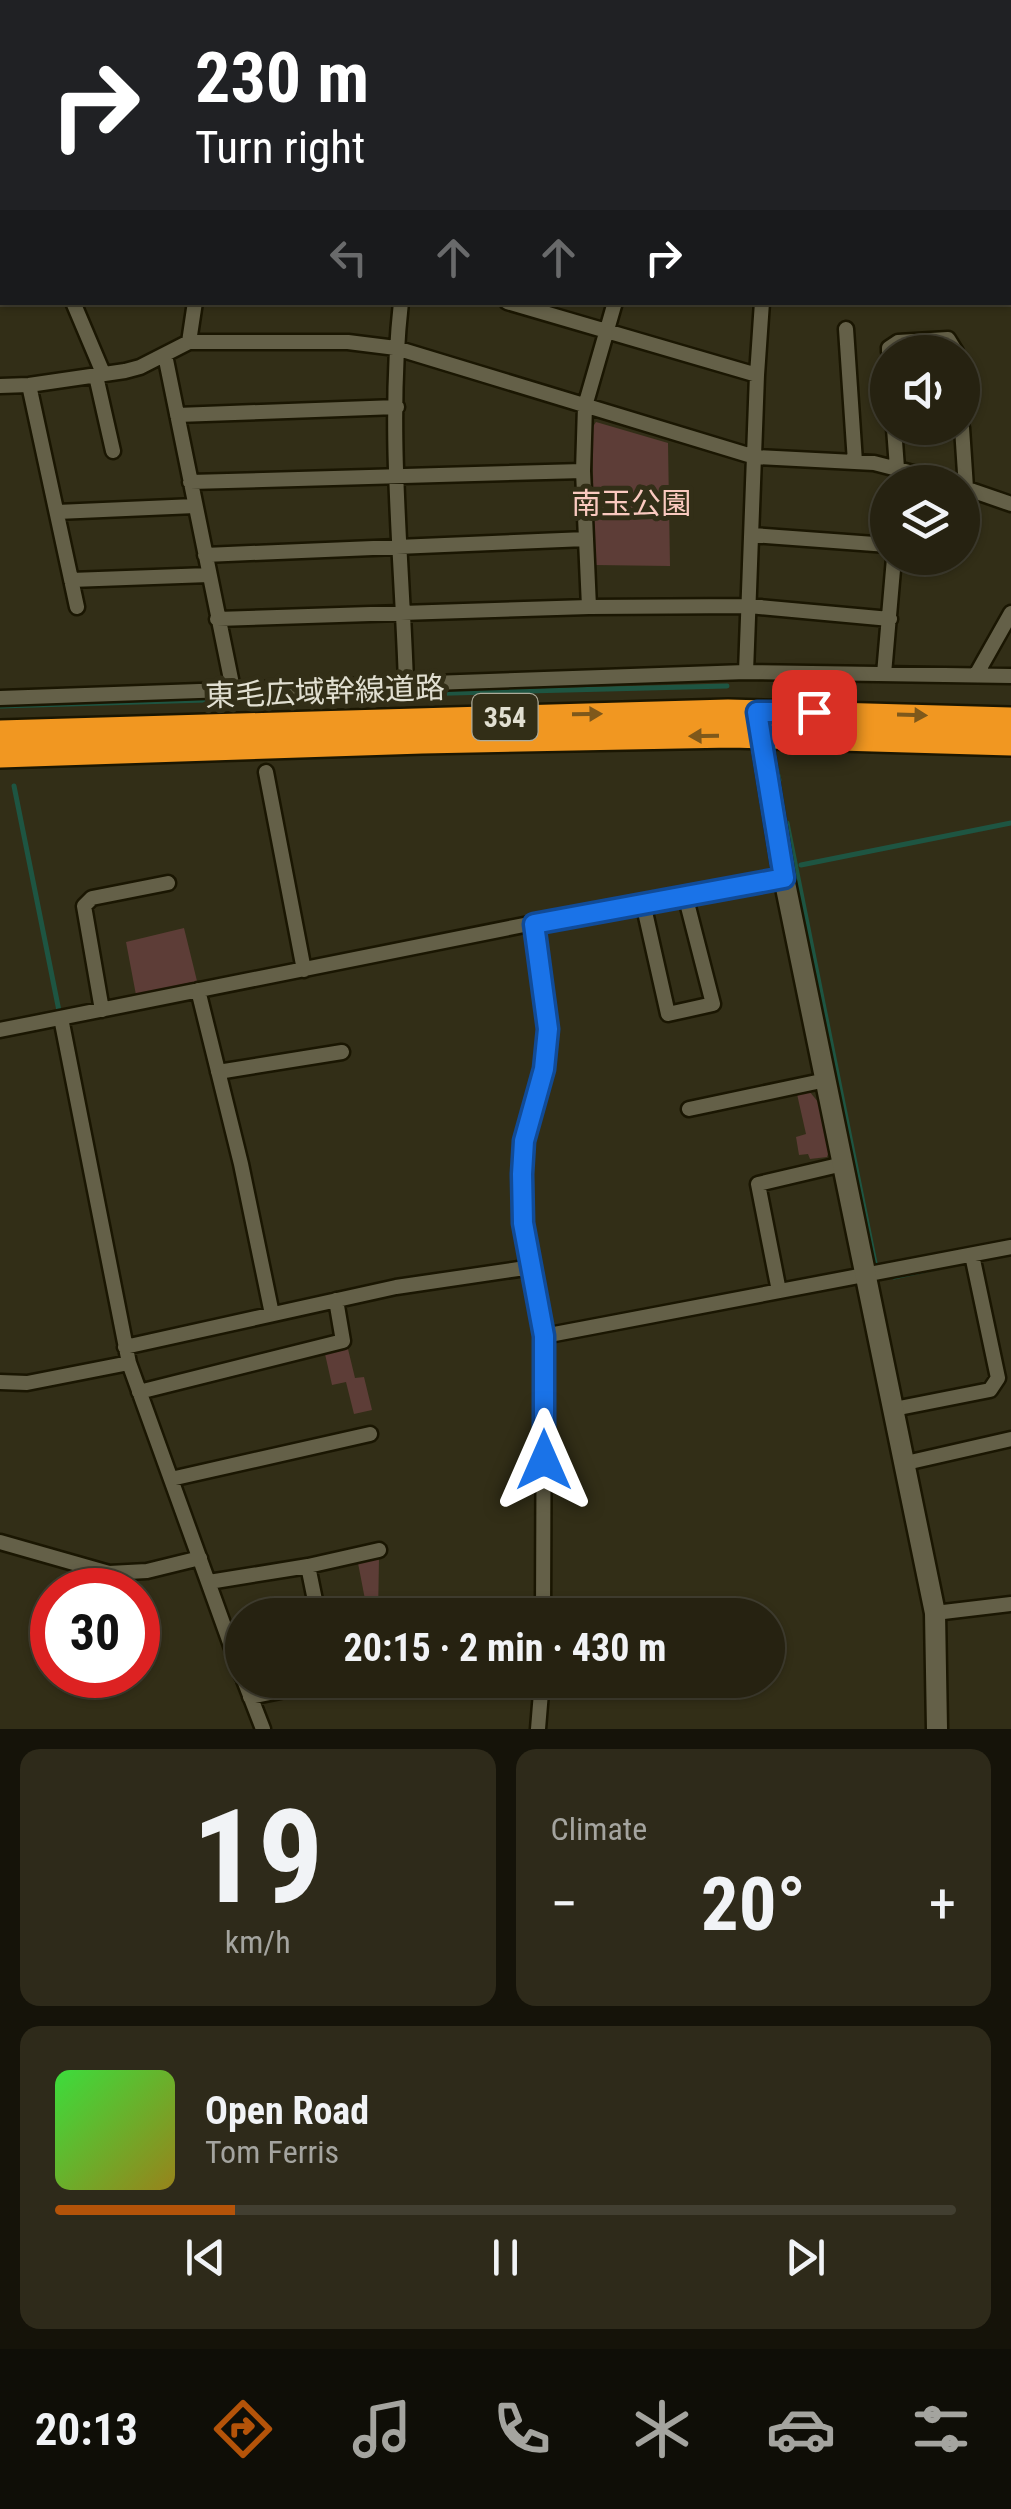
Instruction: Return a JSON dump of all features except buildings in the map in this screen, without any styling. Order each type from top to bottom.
[{"type":"highway","name":"東毛広域幹線道路","points":[[0,733],[1011,720]]},
{"type":"highway","name":"東毛広域幹線道路","points":[[0,755],[422,741],[759,724],[1011,744]]},
{"type":"street","points":[[74,305],[100,374],[112,451]]},
{"type":"street","points":[[189,342],[195,305]]},
{"type":"street","points":[[401,305],[396,407],[406,683]]},
{"type":"street","points":[[517,305],[756,375]]},
{"type":"street","points":[[588,607],[585,406],[614,305]]},
{"type":"street","points":[[746,672],[762,305]]},
{"type":"street","points":[[846,329],[855,462]]},
{"type":"street","points":[[0,386],[140,368],[189,342],[348,342],[396,348],[755,457],[870,466]]},
{"type":"street","points":[[164,355],[233,689]]},
{"type":"street","points":[[30,385],[77,608]]},
{"type":"street","points":[[176,415],[396,407]]},
{"type":"street","points":[[190,482],[583,472]]},
{"type":"street","points":[[980,493],[1011,504]]},
{"type":"street","points":[[56,512],[195,506]]},
{"type":"street","points":[[752,534],[870,544]]},
{"type":"street","points":[[205,555],[586,538]]},
{"type":"street","points":[[71,580],[208,574]]},
{"type":"street","points":[[884,674],[893,575]]},
{"type":"street","points":[[217,618],[749,606],[890,619]]},
{"type":"street","points":[[976,675],[1011,613]]},
{"type":"street","points":[[0,698],[746,672],[1011,676]]},
{"type":"street","points":[[759,724],[784,878],[935,1613],[938,1729]]},
{"type":"street","points":[[266,772],[304,970]]},
{"type":"street","points":[[0,1030],[784,878]]},
{"type":"street","points":[[102,1010],[84,906],[92,898],[168,883]]},
{"type":"street","points":[[642,903],[668,1014],[713,1004],[685,895]]},
{"type":"street","points":[[534,924],[548,1029],[544,1069],[524,1141],[523,1223],[544,1336],[543,1598]]},
{"type":"street","points":[[198,990],[272,1314]]},
{"type":"street","points":[[61,1018],[127,1355],[225,1627]]},
{"type":"street","points":[[218,1072],[342,1052]]},
{"type":"street","points":[[689,1109],[826,1080]]},
{"type":"street","points":[[779,1291],[758,1184],[843,1164]]},
{"type":"street","points":[[544,1336],[1011,1247]]},
{"type":"street","points":[[894,1409],[990,1390],[998,1378],[972,1255]]},
{"type":"street","points":[[0,1382],[27,1383],[272,1314],[396,1286],[532,1267]]},
{"type":"street","points":[[140,1392],[343,1342],[336,1300]]},
{"type":"street","points":[[172,1479],[370,1434]]},
{"type":"street","points":[[906,1463],[1011,1439]]},
{"type":"street","points":[[0,1542],[109,1573],[147,1571],[200,1558]]},
{"type":"street","points":[[209,1582],[378,1550]]},
{"type":"street","points":[[308,1566],[315,1598]]},
{"type":"street","points":[[935,1613],[1011,1604]]},
{"type":"street","points":[[250,1698],[263,1729]]},
{"type":"street","points":[[538,1729],[541,1698]]},
{"type":"green space","name":"南玉公園","points":[[596,422],[668,443],[670,566],[595,565],[592,428]]},
{"type":"green space","points":[[184,928],[197,981],[136,995],[126,942]]},
{"type":"green space","points":[[809,1091],[819,1103],[827,1157],[810,1159],[808,1154],[799,1155],[796,1137],[806,1134],[797,1094]]},
{"type":"green space","points":[[348,1349],[355,1378],[364,1377],[372,1410],[354,1414],[346,1382],[332,1385],[325,1354]]},
{"type":"green space","points":[[379,1559],[378,1598],[365,1598],[358,1563]]},
{"type":"waterway","points":[[259,698],[727,686]]},
{"type":"waterway","points":[[0,706],[241,699]]},
{"type":"waterway","points":[[776,767],[779,780]]},
{"type":"waterway","points":[[14,786],[59,1011]]},
{"type":"waterway","points":[[787,823],[875,1263]]},
{"type":"waterway","points":[[801,865],[1011,823]]},
{"type":"waterway","points":[[894,1277],[940,1267]]},
{"type":"route","points":[[544,1460],[544,1336],[523,1223],[522,1174],[524,1141],[544,1069],[548,1029],[534,924],[784,878],[757,712],[814,712]]}]
